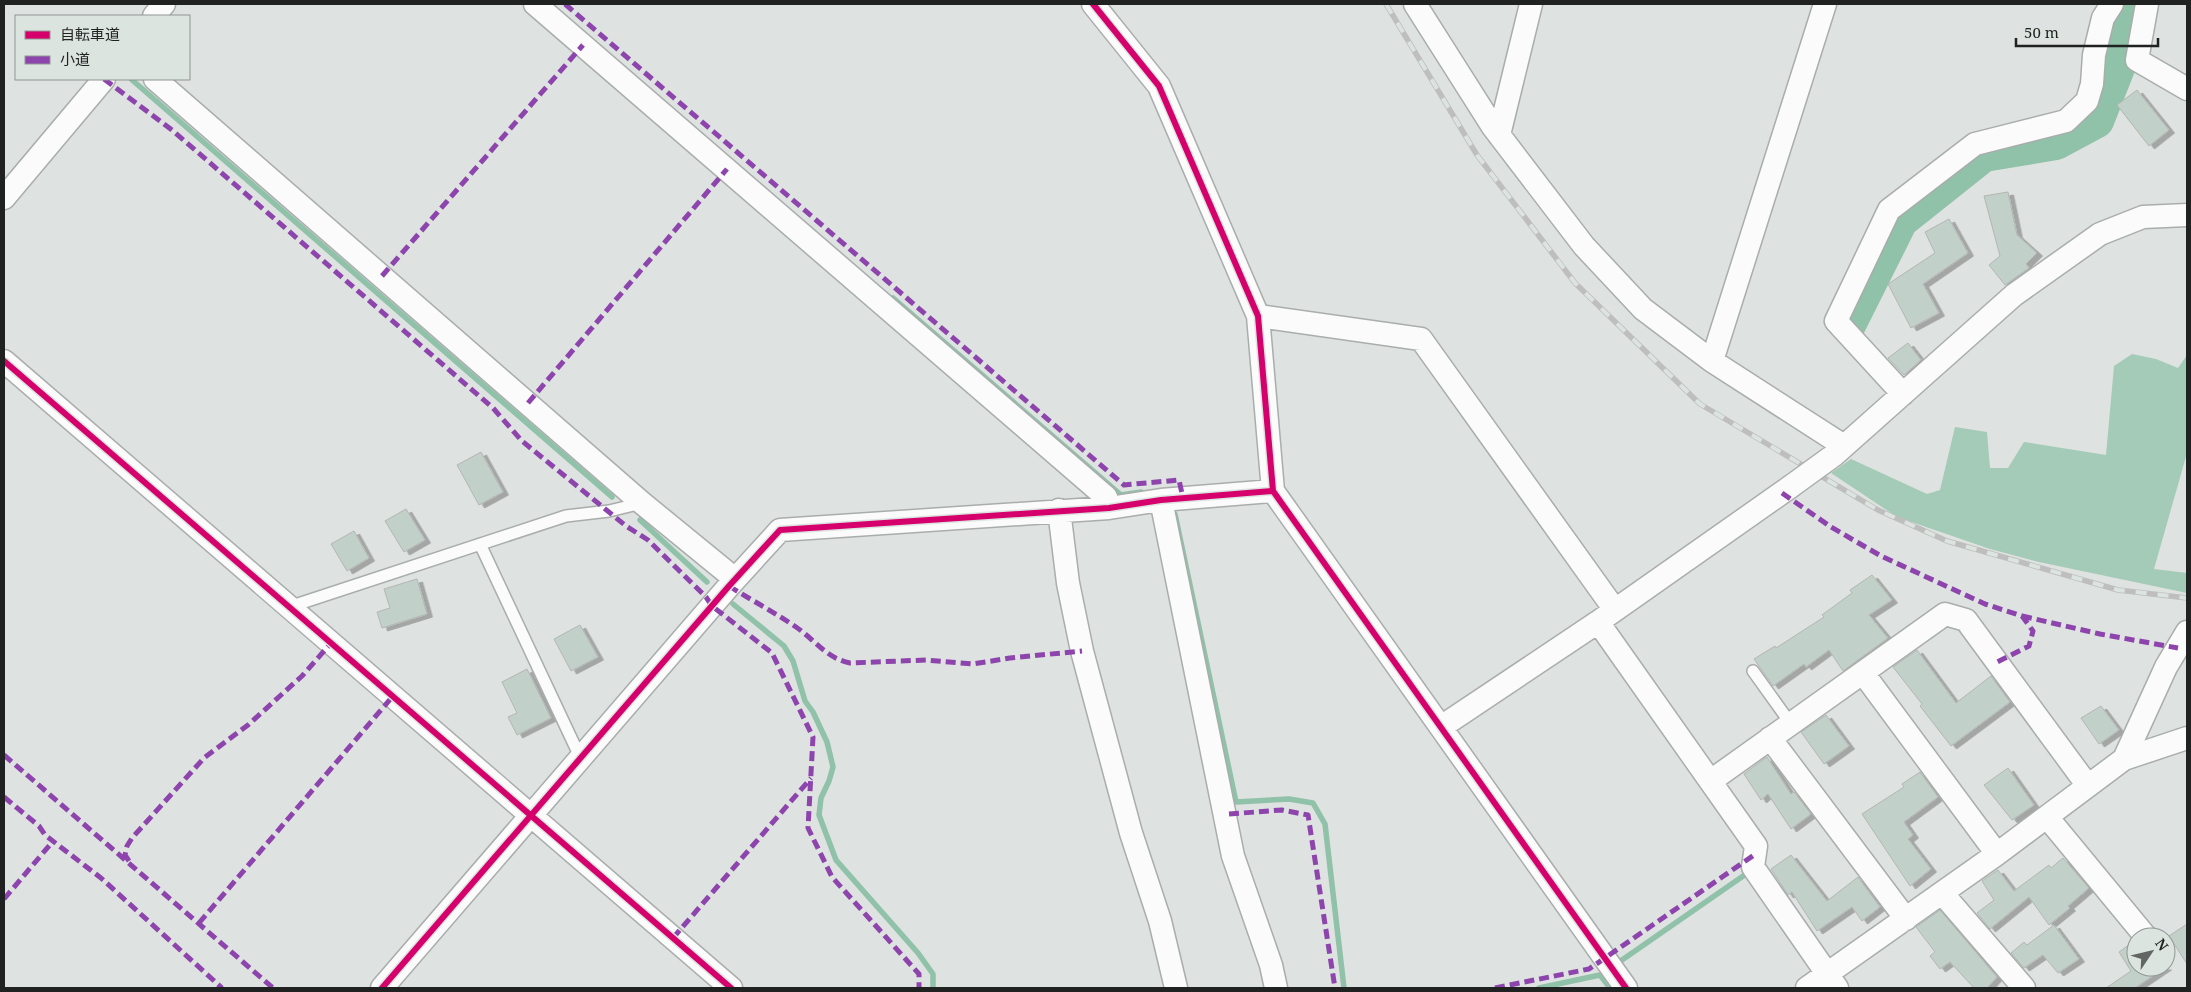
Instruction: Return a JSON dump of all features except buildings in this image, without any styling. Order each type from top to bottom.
[{"type":"street","points":[[155,15],[164,4]]},
{"type":"street","points":[[535,4],[1106,497],[1109,508]]},
{"type":"street","points":[[1093,4],[1159,86],[1258,316],[1273,490],[1626,988]]},
{"type":"street","points":[[1415,4],[1499,135],[1584,246],[1644,309],[1712,362],[1837,452]]},
{"type":"street","points":[[1499,135],[1531,4]]},
{"type":"street","points":[[1712,362],[1825,4]]},
{"type":"street","points":[[1903,394],[1836,322],[1888,210],[1975,144],[2066,121],[2087,101],[2092,84],[2094,55],[2103,18],[2112,4]]},
{"type":"street","points":[[2147,4],[2137,60],[2187,89]]},
{"type":"street","points":[[4,198],[103,80]]},
{"type":"street","points":[[156,80],[642,503],[735,579]]},
{"type":"street","points":[[1441,727],[1606,616],[1837,452],[2014,295],[2100,234],[2144,217],[2187,215]]},
{"type":"street","points":[[1258,316],[1421,339],[1606,616],[1756,846],[1753,868],[1832,981]]},
{"type":"street","points":[[4,361],[731,988]]},
{"type":"street","points":[[382,988],[582,759],[735,579],[780,530],[1109,508],[1161,500],[1273,490]]},
{"type":"street","points":[[1161,500],[1234,856],[1271,965],[1276,988]]},
{"type":"street","points":[[1059,510],[1068,582],[1082,651],[1131,833],[1160,921],[1176,988]]},
{"type":"street","points":[[1712,780],[1945,614],[1966,620],[2088,786]]},
{"type":"street","points":[[2124,759],[2166,667],[2187,632]]},
{"type":"street","points":[[1863,673],[1997,854]]},
{"type":"street","points":[[1770,738],[1906,919]]},
{"type":"street","points":[[1807,988],[1832,981],[1906,919],[2124,759],[2187,738]]},
{"type":"street","points":[[2047,817],[2138,927]]},
{"type":"street","points":[[1942,893],[2024,988]]},
{"type":"lane","points":[[289,607],[566,516],[609,511],[642,503]]},
{"type":"lane","points":[[480,544],[582,759]]},
{"type":"lane","points":[[1753,671],[1791,724]]},
{"type":"green space","points":[[2132,354],[2156,359],[2178,368],[2187,355],[2187,453],[2154,569],[2187,573],[2187,593],[2039,562],[1990,549],[1897,517],[1831,473],[1851,459],[1927,494],[1940,490],[1955,427],[1987,432],[1990,468],[2008,468],[2024,442],[2106,455],[2114,366]]},
{"type":"waterway","points":[[1849,325],[1901,221],[1984,155],[2056,143],[2097,121],[2118,68],[2131,4]]},
{"type":"waterway","points":[[132,80],[612,497]]},
{"type":"waterway","points":[[893,298],[1121,495],[1141,492]]},
{"type":"waterway","points":[[1175,514],[1236,802],[1289,799],[1313,803],[1325,824],[1344,988]]},
{"type":"waterway","points":[[640,520],[707,582]]},
{"type":"waterway","points":[[733,604],[784,646],[793,661],[805,701],[813,712],[827,742],[833,767],[821,798],[819,815],[836,860],[918,953],[933,974],[933,988]]},
{"type":"waterway","points":[[1622,960],[1746,874]]},
{"type":"waterway","points":[[1539,988],[1600,975],[1610,988]]},
{"type":"railway","points":[[1386,4],[1477,155],[1575,283],[1700,404],[1878,510],[1947,541],[2118,590],[2187,598]]},
{"type":"marked path","points":[[565,4],[1124,485],[1179,480],[1183,498]]},
{"type":"marked path","points":[[382,276],[583,45]]},
{"type":"marked path","points":[[105,80],[172,130],[493,408],[522,441],[626,526],[648,540],[706,597],[712,606],[772,653],[813,737],[808,828],[832,877],[919,974],[919,988]]},
{"type":"marked path","points":[[528,403],[727,169]]},
{"type":"marked path","points":[[1782,493],[1831,527],[1881,556],[1985,604],[2022,616],[2033,631],[2029,646],[1997,662]]},
{"type":"marked path","points":[[729,586],[796,627],[827,653],[850,663],[926,660],[973,664],[1010,658],[1082,651]]},
{"type":"marked path","points":[[2022,616],[2100,634],[2178,648]]},
{"type":"marked path","points":[[129,861],[125,855],[127,846],[132,838],[204,758],[248,725],[302,676],[331,643]]},
{"type":"marked path","points":[[199,923],[393,696]]},
{"type":"marked path","points":[[4,755],[273,988]]},
{"type":"marked path","points":[[673,938],[811,778]]},
{"type":"marked path","points":[[4,797],[39,826],[45,835],[101,878],[222,988]]},
{"type":"marked path","points":[[1229,814],[1282,810],[1308,815],[1335,988]]},
{"type":"marked path","points":[[4,899],[54,840]]},
{"type":"marked path","points":[[1495,988],[1589,969],[1754,855]]},
{"type":"cycle path","points":[[1093,4],[1159,86],[1258,316],[1273,491],[1626,988]]},
{"type":"cycle path","points":[[4,361],[731,988]]},
{"type":"cycle path","points":[[382,988],[729,586],[780,530],[1109,508],[1161,500],[1273,491]]}]
